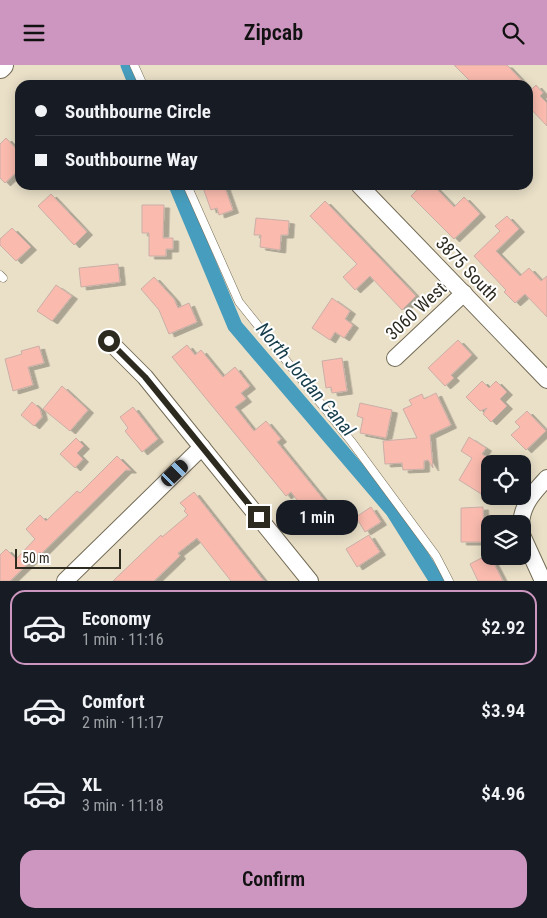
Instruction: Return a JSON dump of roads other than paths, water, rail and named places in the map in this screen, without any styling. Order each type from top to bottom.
[{"type":"street","name":"3875 South","points":[[364,190],[547,380]]},
{"type":"street","name":"3060 West","points":[[395,358],[464,293]]},
{"type":"street","points":[[109,341],[140,370],[310,581]]},
{"type":"street","points":[[65,581],[202,447]]},
{"type":"street","points":[[522,515],[528,499],[547,479]]},
{"type":"street","points":[[531,555],[543,581]]},
{"type":"lane","points":[[134,65],[141,80]]},
{"type":"lane","points":[[189,190],[239,302],[351,441],[436,556],[449,581]]},
{"type":"waterway","name":"North Jordan Canal","points":[[128,65],[134,80]]},
{"type":"waterway","name":"North Jordan Canal","points":[[178,190],[235,326],[393,511],[437,581]]}]
